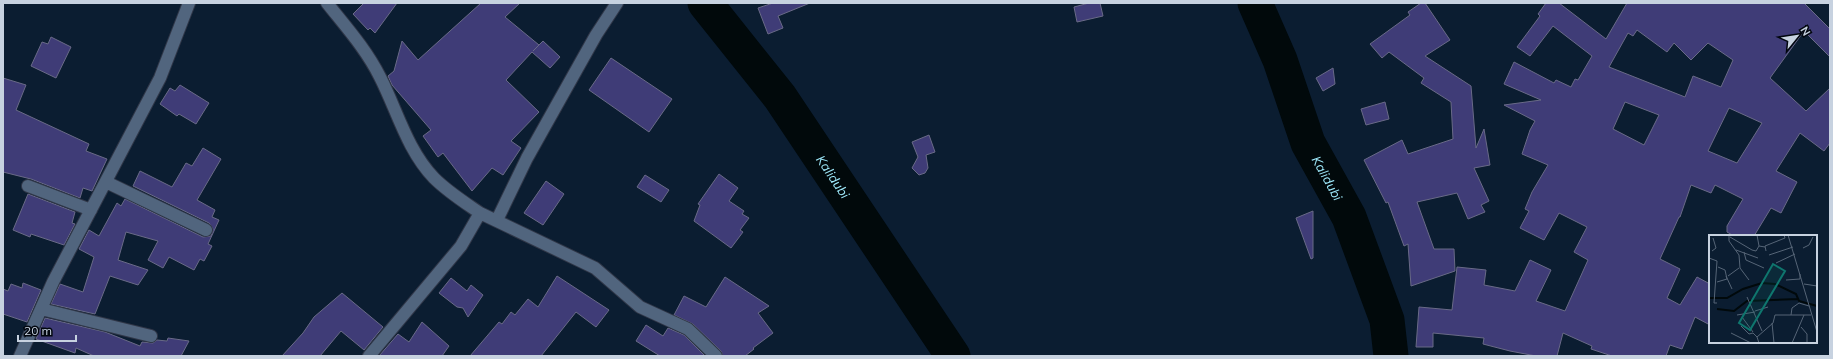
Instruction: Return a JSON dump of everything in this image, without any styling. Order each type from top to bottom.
[{"type":"street","points":[[20,356],[52,282],[160,78],[188,3]]},
{"type":"street","points":[[327,3],[364,50],[380,77],[396,116],[417,155],[433,177],[480,213],[595,268],[640,307],[688,329],[716,356]]},
{"type":"street","points":[[497,220],[527,158],[596,35],[617,3]]},
{"type":"street","points":[[106,182],[206,230]]},
{"type":"street","points":[[28,186],[91,210]]},
{"type":"street","points":[[369,356],[461,246],[480,213]]},
{"type":"street","points":[[41,309],[151,336]]},
{"type":"building","points":[[364,3],[397,3],[375,33],[370,28],[368,30],[353,14]]},
{"type":"building","points":[[481,3],[520,3],[505,17],[539,45],[543,41],[560,57],[550,68],[532,52],[506,80],[539,112],[511,141],[521,148],[503,175],[492,168],[472,191],[443,153],[438,157],[423,136],[431,130],[392,85],[388,76],[394,71],[402,41],[418,60]]},
{"type":"building","points":[[773,3],[810,3],[778,16],[783,28],[768,34],[758,8]]},
{"type":"building","points":[[1089,3],[1100,3],[1103,16],[1077,22],[1074,7]]},
{"type":"building","points":[[1421,3],[1425,3],[1450,40],[1425,56],[1471,86],[1476,148],[1484,129],[1490,165],[1474,168],[1489,201],[1481,205],[1485,212],[1468,219],[1457,193],[1417,202],[1434,249],[1454,249],[1455,271],[1411,286],[1408,244],[1404,246],[1388,202],[1386,203],[1364,160],[1402,140],[1408,154],[1453,139],[1451,102],[1421,83],[1424,78],[1389,52],[1382,58],[1370,44],[1410,15],[1408,12]]},
{"type":"building","points":[[1546,3],[1559,3],[1606,39],[1627,3],[1804,3],[1830,29],[1830,57],[1804,31],[1770,78],[1806,111],[1830,88],[1830,143],[1824,151],[1800,133],[1776,171],[1797,182],[1781,213],[1771,208],[1755,235],[1732,235],[1727,232],[1727,226],[1743,199],[1715,185],[1711,193],[1691,185],[1680,217],[1660,259],[1680,269],[1667,298],[1680,305],[1697,277],[1709,283],[1709,324],[1695,317],[1682,349],[1670,345],[1666,356],[1612,356],[1591,349],[1592,346],[1563,333],[1557,356],[1536,356],[1510,351],[1483,344],[1484,338],[1433,333],[1433,347],[1416,347],[1419,307],[1452,310],[1457,267],[1486,270],[1484,285],[1515,291],[1530,260],[1551,270],[1536,301],[1565,311],[1588,260],[1574,252],[1587,227],[1559,213],[1544,240],[1520,228],[1529,211],[1525,209],[1532,192],[1548,165],[1522,154],[1530,130],[1535,121],[1504,105],[1541,100],[1504,84],[1514,62],[1554,83],[1556,80],[1571,87],[1575,79],[1578,80],[1592,56],[1553,26],[1530,56],[1517,47],[1540,16],[1538,14]],"holes":[[[1637,30],[1667,52],[1674,43],[1691,60],[1708,43],[1733,60],[1721,87],[1693,76],[1685,97],[1609,67],[1628,33],[1633,36]],[[1625,102],[1659,115],[1644,145],[1613,129]],[[1729,108],[1762,123],[1737,163],[1708,151]]]},
{"type":"building","points":[[51,37],[71,47],[56,78],[31,66],[42,42],[48,44]]},
{"type":"building","points":[[611,58],[672,99],[649,132],[589,90]]},
{"type":"building","points":[[1333,68],[1335,84],[1323,91],[1316,78]]},
{"type":"building","points":[[3,78],[26,85],[16,110],[89,144],[86,151],[107,159],[92,191],[83,188],[80,198],[31,179],[3,172]]},
{"type":"building","points":[[180,85],[209,103],[196,124],[179,114],[177,116],[160,104],[170,88],[175,91]]},
{"type":"building","points":[[1385,102],[1389,119],[1366,125],[1361,109]]},
{"type":"building","points":[[929,135],[935,152],[926,155],[928,168],[925,173],[919,175],[912,168],[918,157],[912,142]]},
{"type":"building","points":[[203,148],[221,159],[197,200],[215,210],[212,217],[219,220],[208,244],[212,246],[204,261],[200,259],[194,270],[169,257],[163,268],[148,260],[158,241],[126,232],[118,260],[148,270],[138,285],[110,276],[95,314],[51,304],[60,284],[83,292],[94,257],[79,249],[89,230],[99,236],[117,203],[121,206],[125,199],[203,237],[211,236],[213,229],[209,223],[133,186],[140,171],[172,187],[186,163],[192,166]]},
{"type":"building","points":[[719,174],[738,188],[729,201],[744,211],[742,214],[749,218],[740,230],[743,232],[731,248],[694,221],[700,205],[698,204]]},
{"type":"building","points":[[645,175],[669,190],[661,202],[637,187]]},
{"type":"building","points":[[546,181],[564,194],[543,225],[524,213]]},
{"type":"building","points":[[28,194],[75,212],[72,223],[75,224],[64,245],[31,234],[30,237],[13,230]]},
{"type":"building","points":[[1313,211],[1313,258],[1311,259],[1296,218]]},
{"type":"building","points":[[557,276],[609,310],[596,327],[576,312],[541,356],[470,356],[499,322],[502,324],[511,312],[515,315],[528,299],[538,307]]},
{"type":"building","points":[[725,277],[769,306],[758,313],[773,333],[745,356],[723,356],[721,351],[693,324],[674,315],[684,296],[706,307]]},
{"type":"building","points":[[451,278],[467,291],[471,285],[483,295],[468,317],[463,308],[457,307],[439,293]]},
{"type":"building","points":[[23,283],[41,290],[27,322],[3,314],[3,289],[8,291],[11,284],[22,288]]},
{"type":"building","points":[[342,293],[383,327],[364,350],[341,331],[320,356],[282,356],[303,333],[314,317]]},
{"type":"building","points":[[45,318],[105,332],[140,346],[142,342],[153,343],[157,340],[167,341],[168,338],[189,341],[181,356],[94,356],[76,348],[75,353],[36,339]]},
{"type":"building","points":[[422,322],[449,346],[442,356],[379,356],[398,334],[409,342]]},
{"type":"building","points":[[646,325],[663,336],[668,328],[684,335],[705,356],[660,356],[636,341]]},
{"type":"waterway","name":"Kalidubi","points":[[705,3],[780,97],[953,356]]},
{"type":"waterway","name":"Kalidubi","points":[[1255,3],[1280,60],[1308,143],[1349,217],[1387,320],[1391,356]]}]
